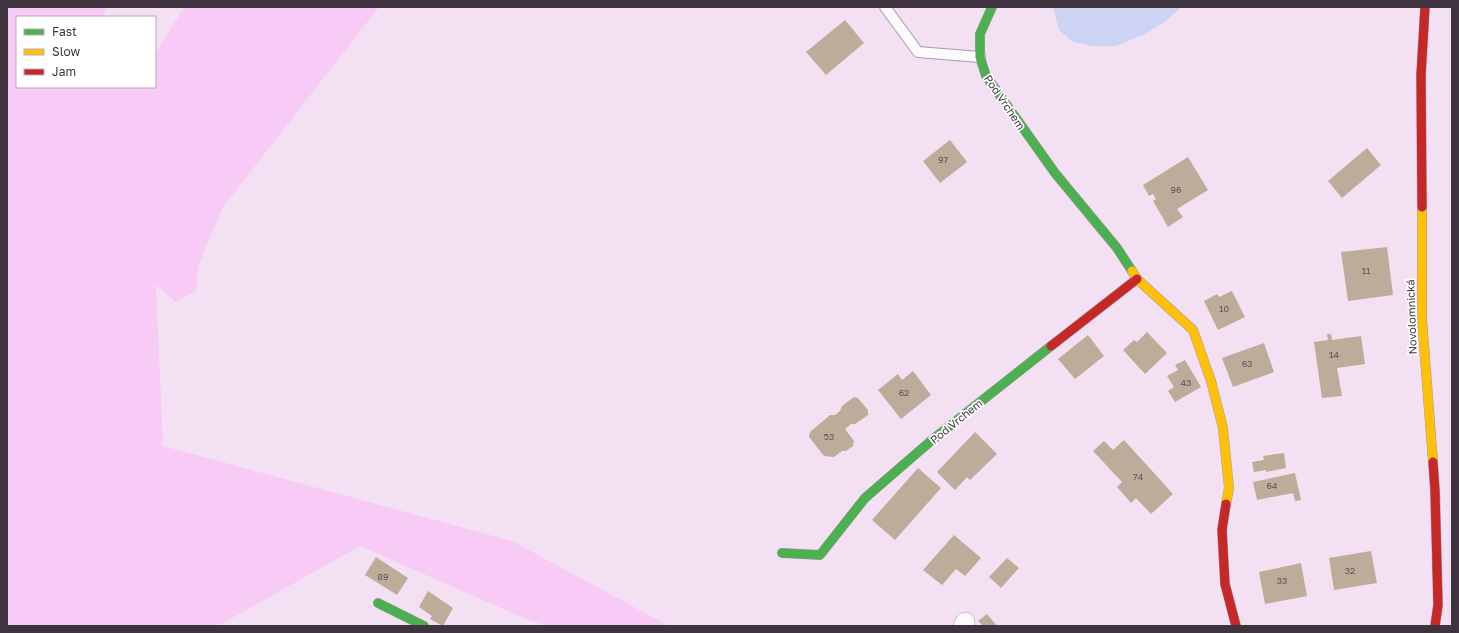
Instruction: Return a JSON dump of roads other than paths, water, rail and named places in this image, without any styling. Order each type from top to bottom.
[{"type":"street","points":[[980,57],[980,34],[992,7]]},
{"type":"street","name":"Novolomnická","points":[[1425,7],[1421,75],[1422,319],[1435,491],[1438,605],[1435,626]]},
{"type":"street","name":"Pod Vrchem","points":[[980,57],[986,76],[1055,173],[1118,248],[1137,279],[1193,330],[1211,382],[1223,428],[1229,488],[1222,530],[1225,584],[1236,626]]},
{"type":"street","name":"Pod Vrchem","points":[[782,553],[820,555],[865,498],[926,444],[1137,279]]},
{"type":"street","points":[[378,604],[424,626]]},
{"type":"lane","points":[[885,7],[918,52],[980,57]]},
{"type":"water","points":[[1053,7],[1181,7],[1165,22],[1143,35],[1116,46],[1092,46],[1073,42],[1059,30]]}]
